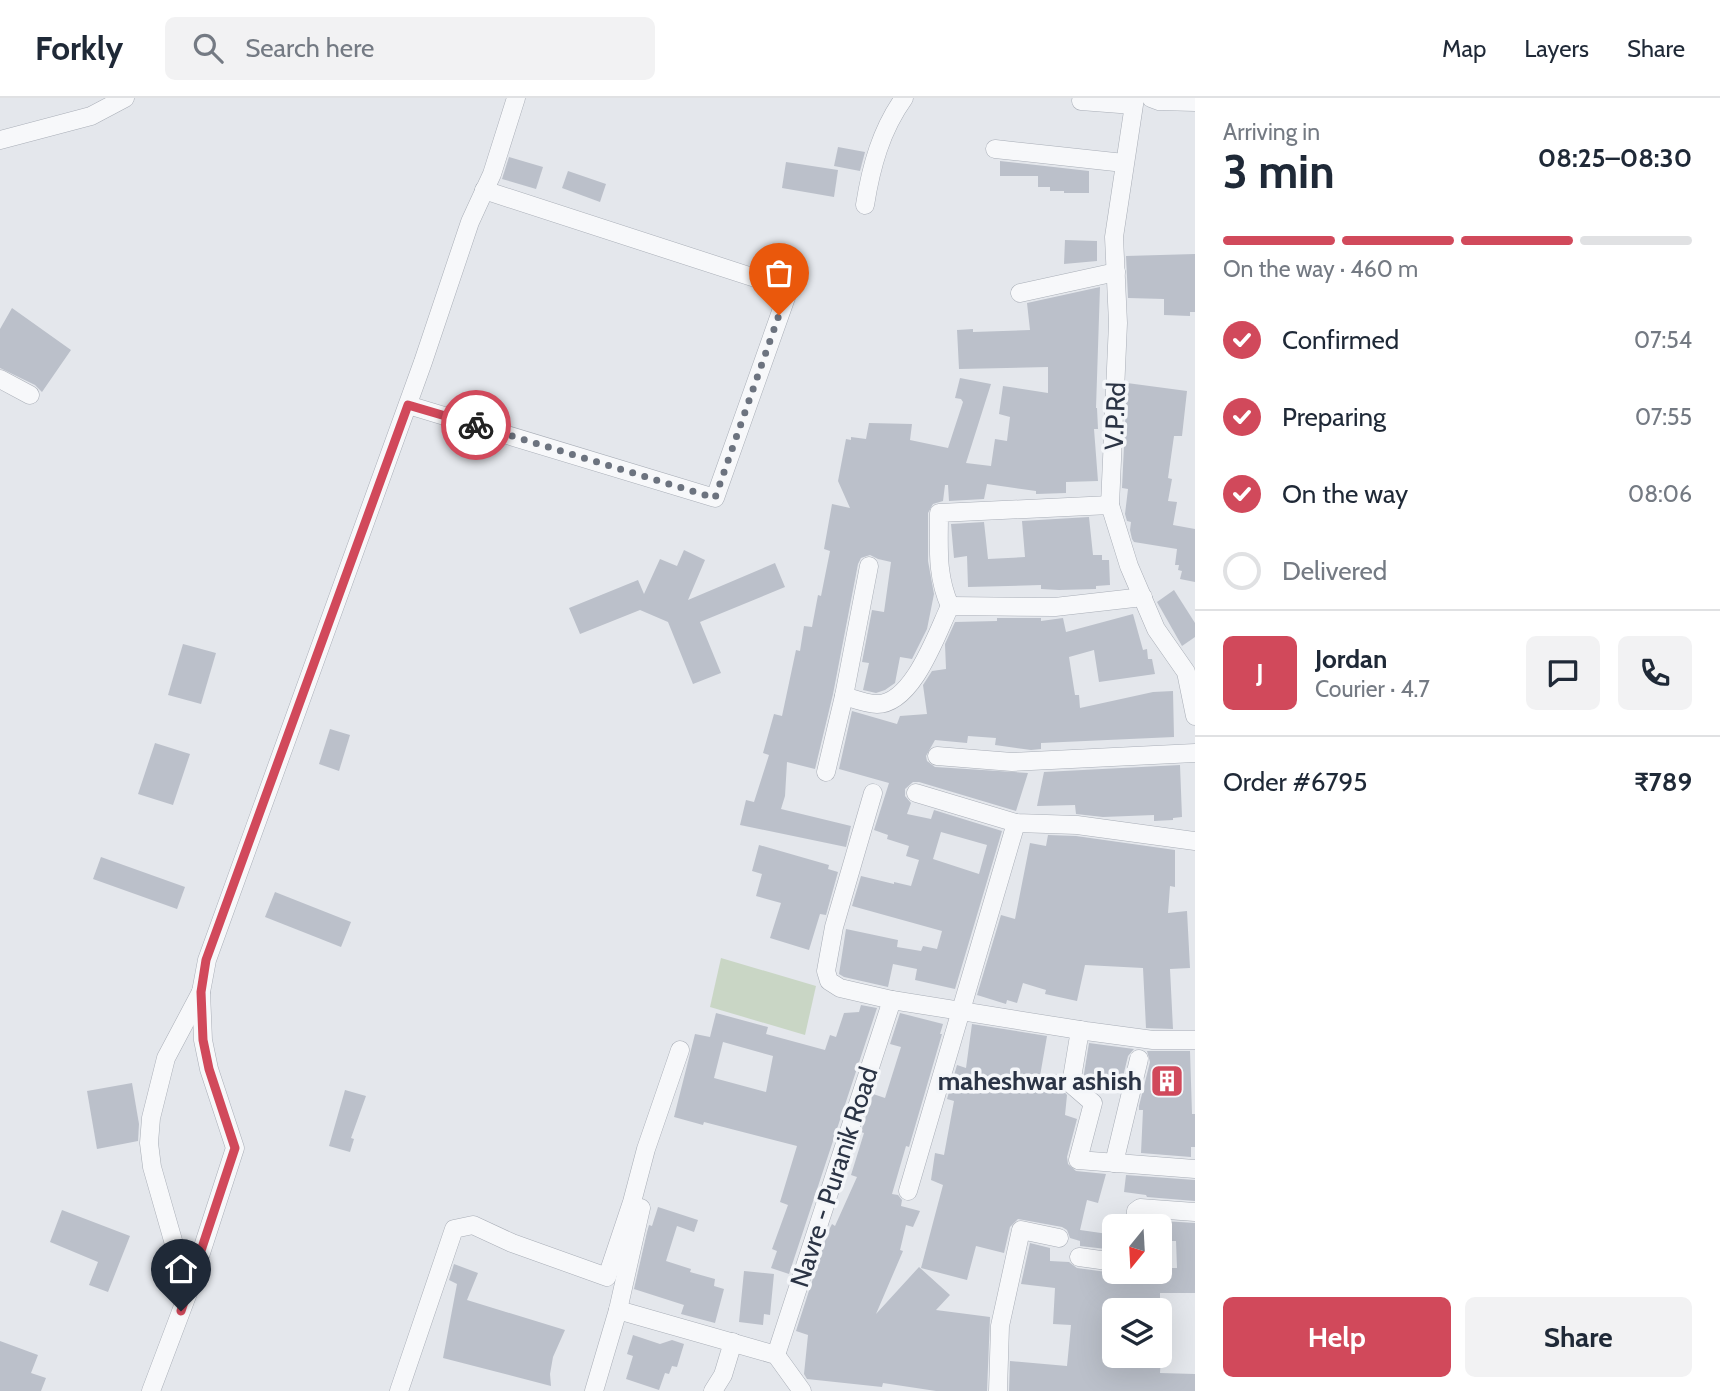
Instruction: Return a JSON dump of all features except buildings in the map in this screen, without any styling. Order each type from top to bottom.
[{"type":"street","points":[[0,140],[90,116],[125,98]]},
{"type":"street","points":[[151,1391],[188,1293],[235,1148],[209,1069],[203,1040],[201,992],[206,960],[408,405],[470,222],[488,182],[516,98]]},
{"type":"street","points":[[865,205],[870,171],[891,116],[904,98]]},
{"type":"street","points":[[1151,98],[1158,101],[1195,102]]},
{"type":"street","points":[[1081,101],[1134,102]]},
{"type":"street","name":"V.P.Rd","points":[[1134,102],[1114,236],[1118,323],[1110,505],[1129,566],[1156,629],[1186,672],[1195,716]]},
{"type":"street","points":[[995,149],[1124,163]]},
{"type":"street","points":[[408,405],[715,498],[720,485],[789,289],[488,182]]},
{"type":"street","points":[[1020,293],[1116,272]]},
{"type":"street","points":[[0,379],[30,395]]},
{"type":"street","points":[[844,696],[877,704],[894,700],[927,659],[950,606],[938,570],[939,513],[1110,505]]},
{"type":"street","points":[[825,772],[844,696],[869,566]]},
{"type":"street","points":[[950,606],[1055,607],[1143,597]]},
{"type":"street","points":[[937,756],[1012,762],[1195,753]]},
{"type":"street","points":[[873,793],[834,927],[826,971],[829,981],[840,988],[892,1000],[1153,1040],[1195,1040]]},
{"type":"street","points":[[916,793],[1016,823],[1077,825],[1195,841]]},
{"type":"street","points":[[908,1191],[1016,823]]},
{"type":"street","points":[[188,1293],[152,1167],[149,1143],[153,1108],[166,1058],[201,992]]},
{"type":"street","name":"Navre - Puranik Road","points":[[776,1354],[892,1000]]},
{"type":"street","points":[[1080,1030],[1071,1084],[1093,1103],[1078,1160],[1195,1168]]},
{"type":"street","points":[[399,1391],[454,1229],[473,1226],[607,1277],[680,1050]]},
{"type":"street","points":[[1114,1164],[1139,1059]]},
{"type":"street","points":[[594,1391],[618,1310],[651,1162]]},
{"type":"street","points":[[1136,1214],[1140,1208],[1195,1212]]},
{"type":"street","points":[[998,1391],[1000,1326],[1021,1230],[1059,1238]]},
{"type":"street","points":[[1079,1257],[1102,1260]]},
{"type":"street","points":[[618,1310],[776,1354],[802,1391]]},
{"type":"street","points":[[713,1391],[723,1375],[733,1342]]},
{"type":"green space","points":[[721,958],[816,986],[805,1035],[710,1007]]},
{"type":"way so far","points":[[476,425],[715,498],[779,315]]},
{"type":"place","name":"maheshwar ashish","points":[[1167,1081]]},
{"type":"route","points":[[181,1311],[235,1148],[209,1069],[203,1040],[201,992],[206,960],[408,405],[476,425]]}]
